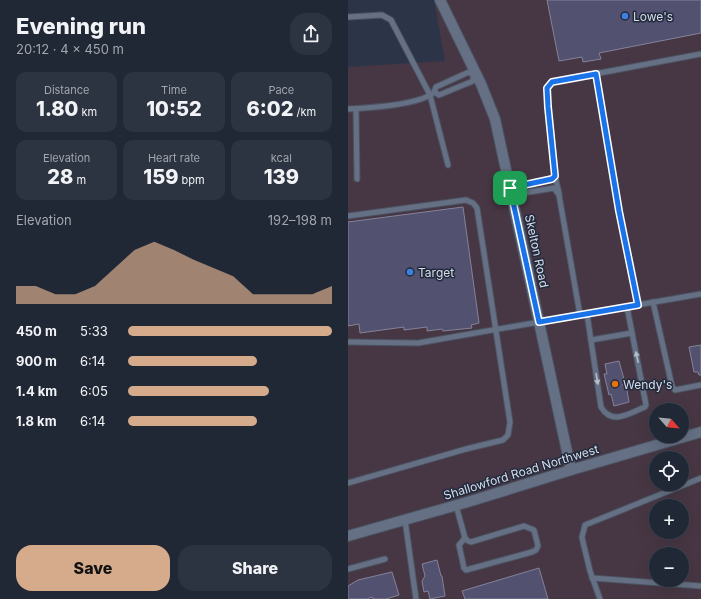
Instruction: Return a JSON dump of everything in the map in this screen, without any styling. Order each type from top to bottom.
[{"type":"street","name":"Skelton Road","points":[[440,0],[475,74],[494,119],[571,470]]},
{"type":"street","name":"Shallowford Road Northwest","points":[[348,536],[701,432]]},
{"type":"lane","points":[[348,17],[382,15],[390,20],[432,94],[448,165]]},
{"type":"lane","points":[[580,315],[555,176],[547,88],[552,82],[701,54]]},
{"type":"lane","points":[[348,109],[415,101],[432,94],[439,95],[473,81],[475,74],[469,72],[453,79],[436,87],[432,94]]},
{"type":"lane","points":[[596,74],[619,211],[638,305]]},
{"type":"lane","points":[[453,79],[456,88]]},
{"type":"lane","points":[[356,109],[358,180]]},
{"type":"lane","points":[[510,192],[552,179],[555,176]]},
{"type":"lane","points":[[510,192],[554,188],[559,194]]},
{"type":"lane","points":[[348,216],[466,200],[473,202],[477,208],[510,422],[508,435],[503,440],[348,483]]},
{"type":"lane","points":[[348,342],[418,342],[701,294]]},
{"type":"lane","points":[[653,302],[672,386],[675,390],[701,385]]},
{"type":"lane","points":[[587,314],[601,408],[607,415],[617,418],[645,407],[646,405],[627,307]]},
{"type":"lane","points":[[591,340],[632,333]]},
{"type":"lane","points":[[600,599],[592,578],[582,537],[585,525],[701,478]]},
{"type":"lane","points":[[456,505],[464,538],[468,541],[471,542],[524,526],[534,530],[538,546],[532,552],[466,570],[464,568],[459,545],[464,538]]},
{"type":"lane","points":[[404,520],[416,599]]},
{"type":"lane","points":[[348,569],[385,558]]},
{"type":"lane","points":[[592,578],[701,586]]},
{"type":"shaded area","points":[[434,0],[701,0],[701,599],[348,599],[348,67],[445,61]]},
{"type":"building","name":"Lowe's","points":[[547,0],[701,0],[701,33],[599,53],[601,59],[583,62],[582,57],[559,61]]},
{"type":"building","name":"Target","points":[[463,207],[479,323],[471,325],[472,328],[443,331],[442,329],[427,331],[427,327],[404,330],[404,327],[360,333],[359,324],[348,326],[348,222]]},
{"type":"building","points":[[701,345],[701,375],[699,375],[698,372],[694,372],[689,347]]},
{"type":"building","name":"Wendy's","points":[[619,361],[625,383],[623,386],[626,385],[629,402],[614,406],[611,394],[609,395],[604,374],[607,374],[605,364]]},
{"type":"building","points":[[437,560],[442,576],[445,596],[430,599],[428,591],[424,592],[422,581],[425,576],[422,564]]},
{"type":"building","points":[[539,568],[548,599],[465,599],[462,591]]},
{"type":"building","points":[[392,572],[399,595],[386,599],[373,599],[372,597],[367,599],[348,599],[348,586],[358,580]]},
{"type":"place","name":"Lowe's","points":[[625,16]]},
{"type":"place","name":"Target","points":[[410,272]]},
{"type":"place","name":"Wendy's","points":[[615,384]]},
{"type":"route","points":[[596,74],[619,211],[638,305],[539,322],[510,188],[552,179],[555,176],[547,88],[552,82],[596,74]]}]
